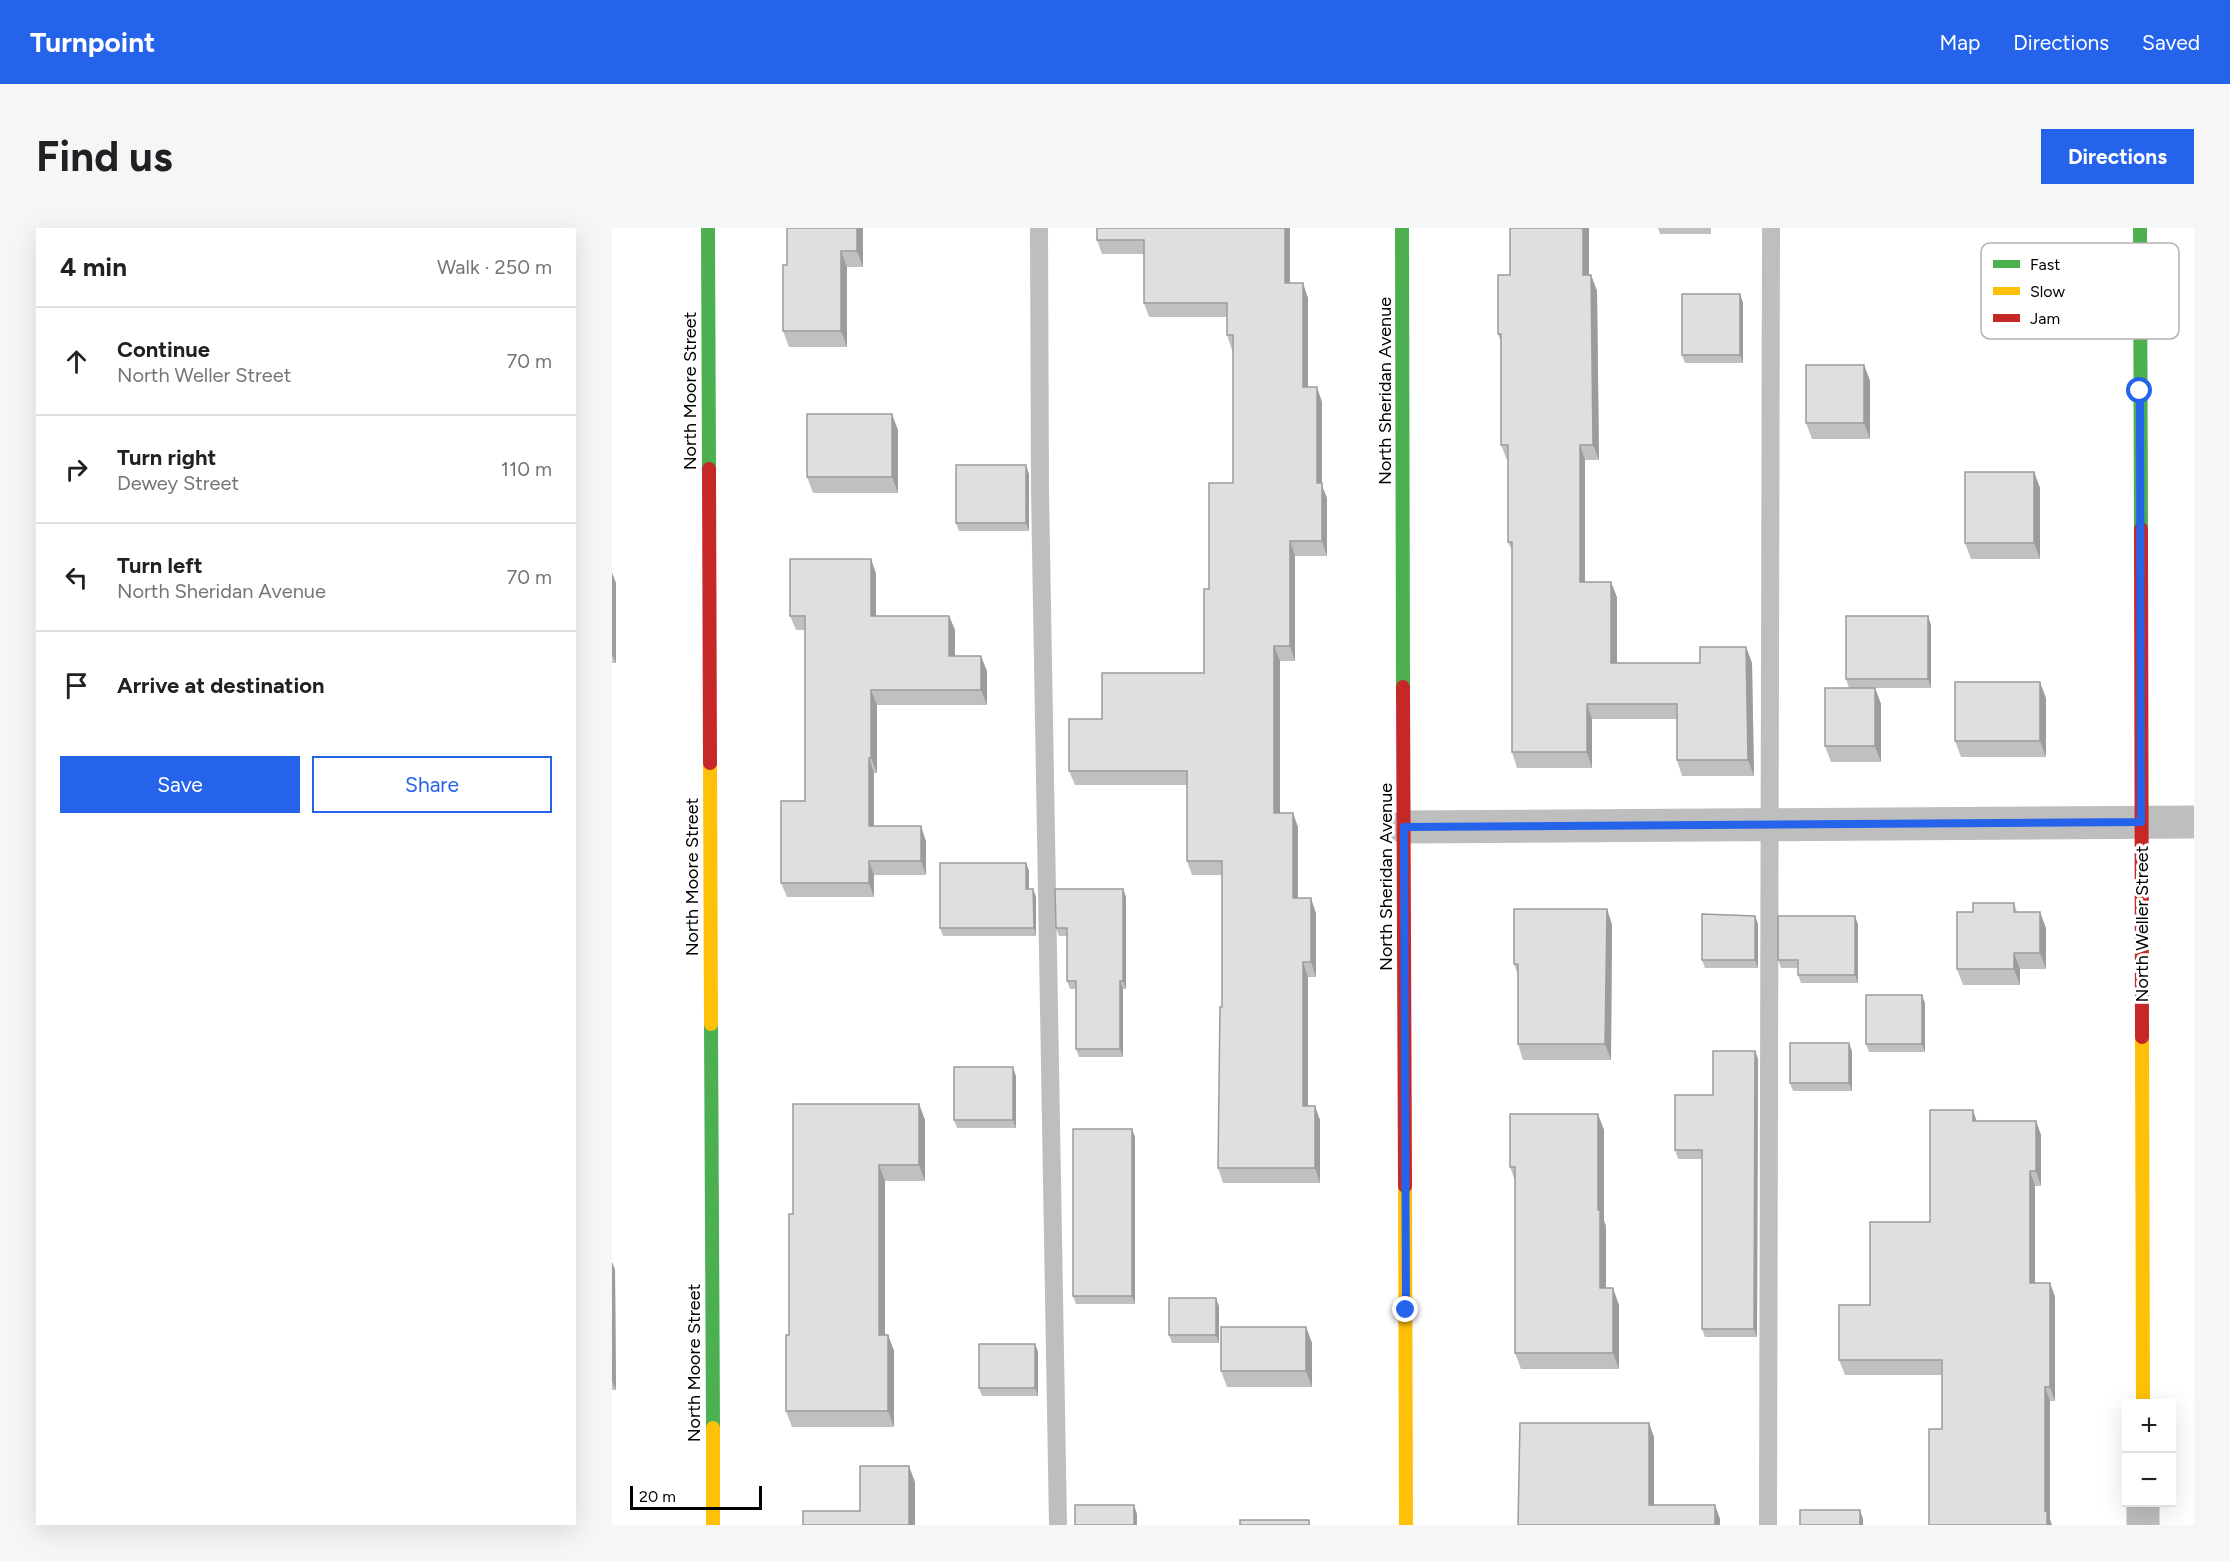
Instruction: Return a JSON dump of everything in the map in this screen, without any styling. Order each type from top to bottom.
[{"type":"street","name":"North Moore Street","points":[[708,228],[712,1525]]},
{"type":"street","name":"North Sheridan Avenue","points":[[1402,228],[1406,1525]]},
{"type":"street","name":"North Weller Street","points":[[2140,228],[2140,243]]},
{"type":"street","name":"North Weller Street","points":[[2140,339],[2143,1399]]},
{"type":"street","points":[[1404,827],[2194,822]]},
{"type":"street","points":[[2143,1507],[2143,1525]]},
{"type":"lane","points":[[1039,228],[1040,491],[1058,1525]]},
{"type":"lane","points":[[1768,1525],[1771,228]]},
{"type":"building","points":[[787,228],[857,228],[857,251],[841,251],[841,331],[783,331],[783,265],[787,265]]},
{"type":"building","points":[[1097,228],[1285,228],[1285,283],[1303,283],[1303,387],[1317,387],[1317,483],[1322,483],[1322,541],[1290,541],[1290,646],[1274,646],[1274,813],[1293,813],[1293,898],[1311,898],[1311,962],[1303,962],[1303,1106],[1315,1106],[1315,1168],[1218,1168],[1220,1007],[1222,1007],[1222,861],[1187,861],[1187,771],[1069,771],[1069,719],[1102,719],[1102,673],[1204,673],[1204,589],[1209,589],[1209,483],[1233,483],[1233,335],[1227,335],[1227,303],[1144,303],[1144,240],[1097,240]]},
{"type":"building","points":[[1510,228],[1583,228],[1583,275],[1591,275],[1593,445],[1580,445],[1580,582],[1611,582],[1611,663],[1700,663],[1700,647],[1746,647],[1748,760],[1677,760],[1677,704],[1587,704],[1587,752],[1512,752],[1512,542],[1508,542],[1508,445],[1501,445],[1501,334],[1498,334],[1498,275],[1510,275]]},
{"type":"building","points":[[1682,294],[1740,294],[1740,355],[1682,355]]},
{"type":"building","points":[[1806,365],[1864,365],[1864,423],[1806,423]]},
{"type":"building","points":[[807,414],[892,414],[892,477],[807,477]]},
{"type":"building","points":[[956,465],[1026,465],[1026,523],[956,523]]},
{"type":"building","points":[[1965,472],[2034,472],[2034,543],[1965,543]]},
{"type":"building","points":[[790,559],[871,559],[871,616],[949,616],[949,656],[981,656],[981,690],[871,690],[869,826],[921,826],[921,861],[869,861],[869,883],[781,883],[781,801],[805,801],[805,616],[790,616]]},
{"type":"building","points":[[1846,616],[1928,616],[1928,679],[1846,679]]},
{"type":"building","points":[[1955,682],[2040,682],[2040,741],[1955,741]]},
{"type":"building","points":[[1825,688],[1875,688],[1875,746],[1825,746]]},
{"type":"building","points":[[940,863],[1026,863],[1026,889],[1033,889],[1034,928],[940,928]]},
{"type":"building","points":[[1055,889],[1123,889],[1120,1049],[1076,1049],[1076,981],[1067,981],[1067,928],[1056,928]]},
{"type":"building","points":[[1973,903],[2014,903],[2014,912],[2040,912],[2040,953],[2014,953],[2014,969],[1957,969],[1957,912],[1973,912]]},
{"type":"building","points":[[1514,909],[1607,909],[1605,1044],[1518,1044],[1518,964],[1514,964]]},
{"type":"building","points":[[1702,914],[1755,916],[1755,960],[1702,960]]},
{"type":"building","points":[[1778,916],[1855,916],[1855,975],[1798,975],[1798,960],[1778,960]]},
{"type":"building","points":[[1866,995],[1922,995],[1922,1044],[1866,1044]]},
{"type":"building","points":[[1790,1043],[1849,1043],[1849,1083],[1790,1083]]},
{"type":"building","points":[[1713,1051],[1755,1051],[1754,1329],[1702,1329],[1702,1150],[1675,1150],[1675,1095],[1713,1095]]},
{"type":"building","points":[[954,1067],[1013,1067],[1013,1120],[954,1120]]},
{"type":"building","points":[[793,1104],[919,1104],[919,1165],[879,1165],[879,1335],[888,1335],[888,1411],[786,1411],[786,1335],[789,1335],[789,1214],[793,1214]]},
{"type":"building","points":[[1930,1110],[1973,1110],[1973,1121],[2036,1121],[2036,1171],[2030,1171],[2030,1283],[2050,1283],[2050,1387],[2045,1387],[2047,1525],[1929,1525],[1929,1429],[1942,1429],[1942,1360],[1839,1360],[1839,1305],[1870,1305],[1870,1222],[1930,1222]]},
{"type":"building","points":[[1510,1114],[1598,1114],[1600,1288],[1613,1288],[1613,1353],[1515,1353],[1515,1167],[1510,1167]]},
{"type":"building","points":[[1073,1129],[1132,1129],[1132,1296],[1073,1296]]},
{"type":"building","points":[[1169,1298],[1216,1298],[1216,1335],[1169,1335]]},
{"type":"building","points":[[1221,1327],[1306,1327],[1306,1371],[1221,1371]]},
{"type":"building","points":[[979,1344],[1035,1344],[1035,1388],[979,1388]]},
{"type":"building","points":[[1520,1423],[1649,1423],[1649,1505],[1715,1505],[1715,1525],[1518,1525]]},
{"type":"building","points":[[860,1466],[909,1466],[909,1525],[803,1525],[803,1511],[860,1511]]},
{"type":"building","points":[[1075,1505],[1134,1505],[1134,1525],[1075,1525]]},
{"type":"building","points":[[1800,1510],[1860,1510],[1860,1525],[1800,1525]]},
{"type":"building","points":[[1240,1520],[1309,1520],[1309,1525],[1240,1525]]},
{"type":"traffic: fast","points":[[708,228],[709,469]]},
{"type":"traffic: fast","points":[[1402,228],[1403,687]]},
{"type":"traffic: fast","points":[[2140,228],[2140,243]]},
{"type":"traffic: fast","points":[[2140,339],[2141,529]]},
{"type":"traffic: fast","points":[[711,1024],[713,1428]]},
{"type":"traffic: slow","points":[[710,763],[711,1024]]},
{"type":"traffic: slow","points":[[2142,1037],[2143,1399]]},
{"type":"traffic: slow","points":[[1405,1186],[1406,1525]]},
{"type":"traffic: slow","points":[[713,1428],[713,1525]]},
{"type":"traffic: jam","points":[[709,469],[710,763]]},
{"type":"traffic: jam","points":[[2141,529],[2142,1037]]},
{"type":"traffic: jam","points":[[1403,687],[1405,1186]]},
{"type":"route","points":[[1406,1310],[1404,827],[2141,822],[2140,391]]}]
